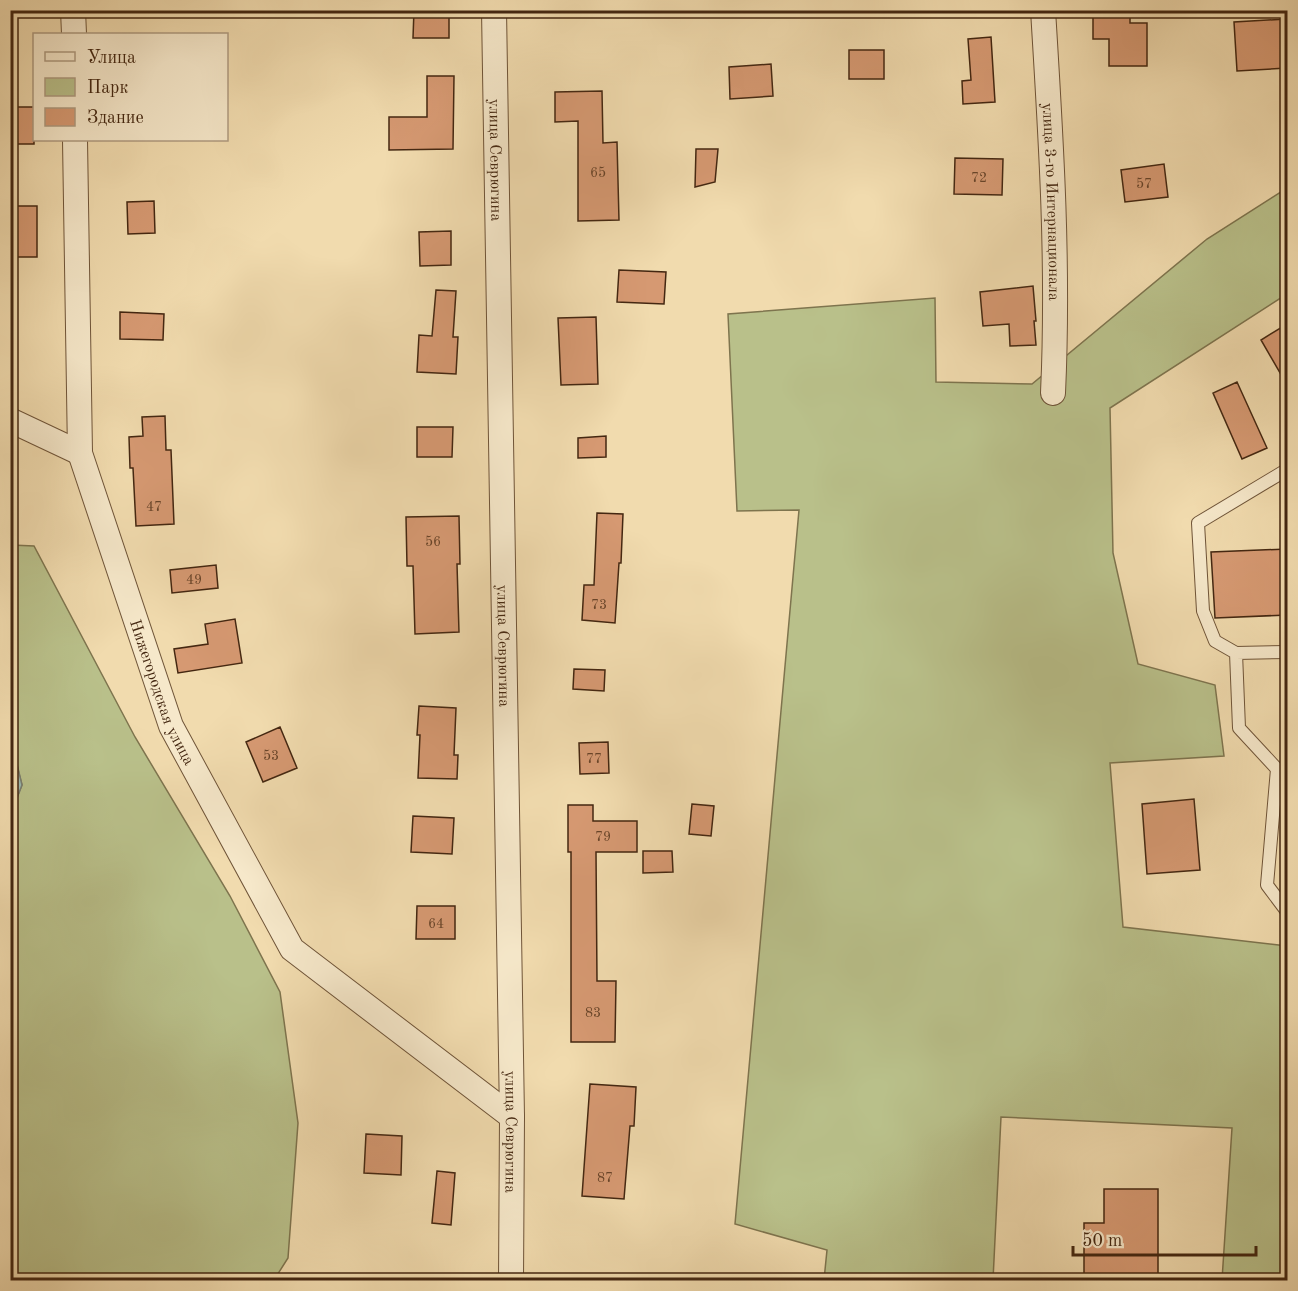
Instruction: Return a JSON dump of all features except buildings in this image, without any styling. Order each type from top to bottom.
[{"type":"street","points":[[73,10],[74,33]]},
{"type":"street","name":"улица Севрюгина","points":[[494,10],[512,1117],[511,1281]]},
{"type":"street","name":"улица 3-го Интернационала","points":[[1043,10],[1054,188],[1056,313],[1053,393]]},
{"type":"street","name":"Нижегородская улица","points":[[75,141],[80,453],[171,726],[292,949],[512,1117]]},
{"type":"street","points":[[10,420],[80,453]]},
{"type":"lane","points":[[1287,469],[1198,523],[1203,611],[1215,641],[1236,653],[1287,652]]},
{"type":"lane","points":[[1236,653],[1239,728],[1276,769],[1267,885],[1287,913]]},
{"type":"green space","points":[[1287,188],[1287,294],[1110,408],[1113,553],[1138,664],[1215,685],[1224,756],[1110,763],[1123,927],[1287,946],[1287,1280],[1222,1280],[1232,1128],[1001,1117],[993,1280],[824,1280],[827,1250],[735,1224],[799,510],[737,511],[728,314],[935,298],[936,382],[1032,384],[1207,239]]},
{"type":"green space","points":[[11,545],[34,546],[135,737],[230,896],[280,992],[298,1123],[288,1258],[274,1280],[11,1280],[10,814],[22,785],[10,739]]},
{"type":"water","points":[[11,739],[22,785],[10,814]]}]
